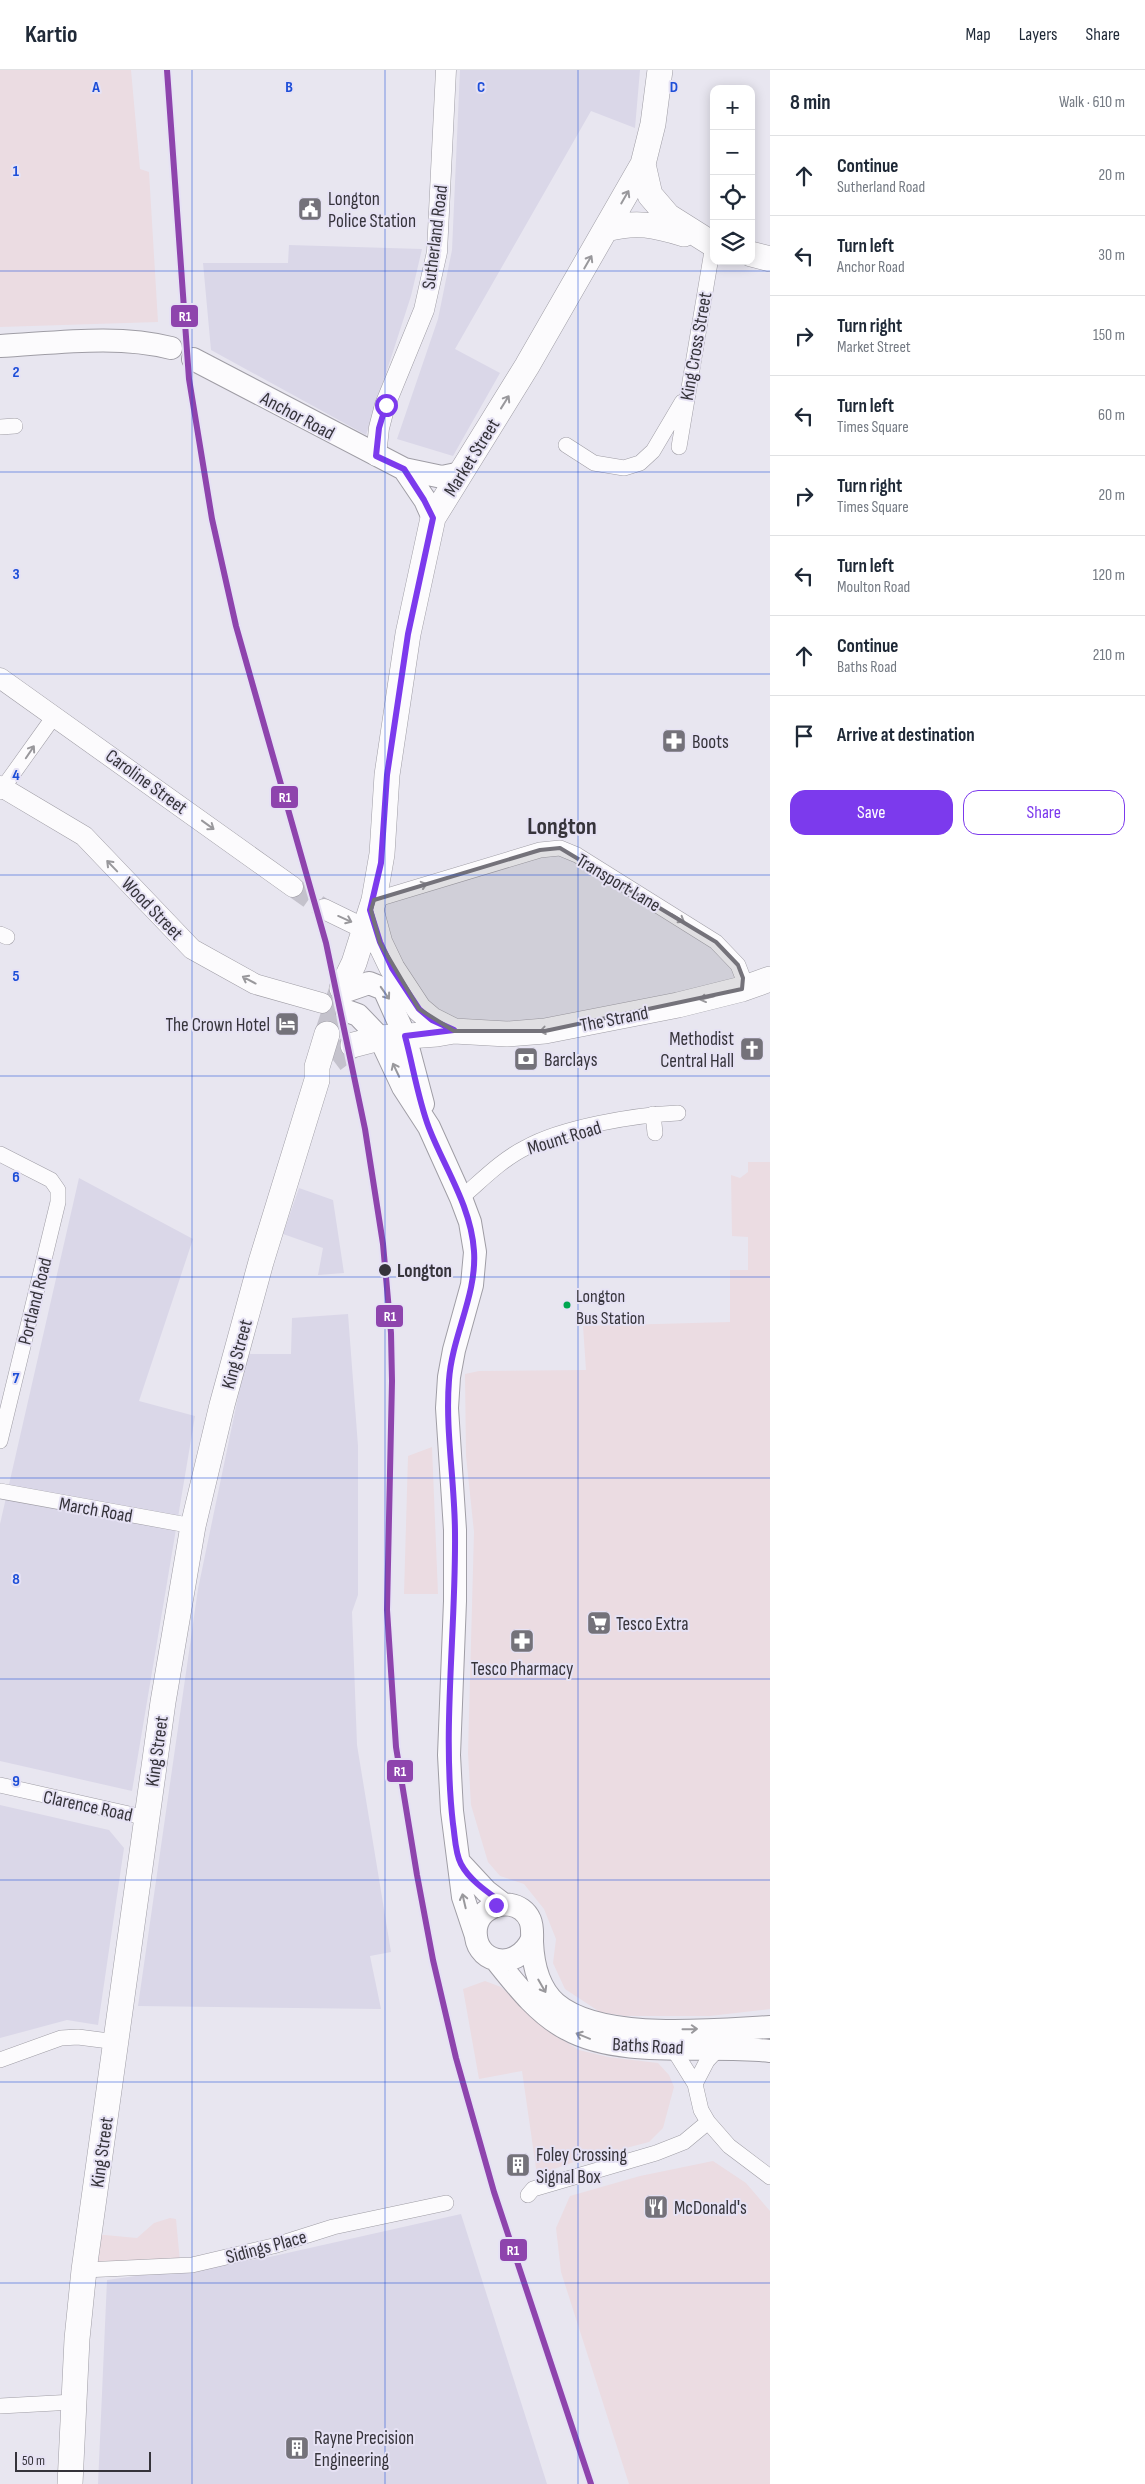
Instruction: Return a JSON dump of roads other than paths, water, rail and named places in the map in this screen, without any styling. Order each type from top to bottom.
[{"type":"main road","points":[[660,70],[653,124],[644,164],[650,195],[668,216],[710,243]]},
{"type":"main road","name":"Market Street","points":[[344,997],[370,913],[382,854],[387,775],[408,634],[433,518],[528,366],[644,164]]},
{"type":"main road","points":[[606,229],[625,224],[648,223],[710,243]]},
{"type":"main road","points":[[755,255],[770,259]]},
{"type":"main road","points":[[0,346],[146,341],[171,348]]},
{"type":"main road","name":"Anchor Road","points":[[194,359],[404,469],[442,477],[461,473]]},
{"type":"main road","points":[[404,469],[433,518]]},
{"type":"main road","points":[[370,913],[384,951],[419,1009],[432,1020],[454,1030]]},
{"type":"main road","name":"The Strand","points":[[454,1030],[507,1034],[545,1031],[742,989],[770,979]]},
{"type":"main road","points":[[369,983],[384,989],[405,1036],[429,1127],[403,1087],[380,1038],[344,997],[369,983]]},
{"type":"main road","points":[[353,1045],[380,1038],[454,1030]]},
{"type":"main road","name":"King Street","points":[[70,2484],[84,2270],[164,1692],[193,1526],[222,1405],[261,1262],[317,1080],[316,1067],[327,1034]]},
{"type":"main road","points":[[317,1080],[333,1060]]},
{"type":"main road","name":"Baths Road","points":[[429,1127],[470,1222],[474,1252],[472,1285],[454,1350],[449,1377],[447,1408],[455,1530],[456,1601],[449,1755],[452,1810],[463,1897],[476,1936],[483,1952],[496,1960],[531,2001],[566,2029],[593,2040],[624,2047],[720,2048],[770,2051]]},
{"type":"main road","name":"Baths Road","points":[[460,1864],[486,1891],[504,1904],[512,1905],[526,1915],[532,1928],[534,1966],[545,1991],[555,2003],[568,2013],[589,2022],[627,2029],[770,2027]]},
{"type":"main road","points":[[476,1936],[476,1927],[482,1914],[490,1908],[504,1904]]},
{"type":"main road","points":[[496,1960],[511,1960],[520,1957],[527,1950],[532,1939]]},
{"type":"street","name":"Sutherland Road","points":[[376,456],[379,428],[386,405],[424,310],[437,252],[446,70]]},
{"type":"street","name":"King Cross Street","points":[[678,447],[710,243]]},
{"type":"street","points":[[566,445],[594,462],[624,468],[640,463],[653,451],[687,394]]},
{"type":"street","name":"Caroline Street","points":[[0,678],[55,715],[293,887]]},
{"type":"street","points":[[2,789],[55,715]]},
{"type":"street","name":"Wood Street","points":[[2,789],[84,836],[192,949],[256,984],[322,1003]]},
{"type":"street","name":"Transport Lane","points":[[370,913],[540,850],[560,848],[577,855],[716,942],[738,966],[743,978],[742,989]]},
{"type":"street","points":[[324,909],[370,913]]},
{"type":"street","name":"Mount Road","points":[[461,1198],[524,1148],[580,1129],[653,1114],[678,1113]]},
{"type":"street","points":[[653,1114],[655,1133]]},
{"type":"street","name":"Portland Road","points":[[0,1154],[51,1180],[58,1190],[58,1202],[0,1441]]},
{"type":"street","name":"March Road","points":[[0,1492],[193,1526]]},
{"type":"street","name":"Clarence Road","points":[[0,1785],[147,1818]]},
{"type":"street","points":[[0,2060],[61,2038],[78,2037],[116,2042]]},
{"type":"street","points":[[672,2047],[695,2084],[701,2110],[708,2122],[729,2146],[770,2177]]},
{"type":"street","points":[[695,2084],[707,2061],[720,2048]]},
{"type":"street","points":[[528,2195],[533,2189],[656,2153],[684,2142],[708,2122]]},
{"type":"street","name":"Sidings Place","points":[[84,2270],[192,2264],[273,2246],[333,2227],[446,2203]]},
{"type":"street","points":[[0,2406],[74,2402]]},
{"type":"tunnel","points":[[293,887],[324,909]]},
{"type":"tunnel","points":[[327,1034],[342,988]]},
{"type":"tunnel","points":[[322,1003],[336,1008]]},
{"type":"tunnel","points":[[333,1060],[353,1045]]},
{"type":"place","name":"Longton Police Station","points":[[310,209]]},
{"type":"place","name":"Boots","points":[[674,741]]},
{"type":"place","name":"The Crown Hotel","points":[[287,1024]]},
{"type":"place","name":"Methodist Central Hall","points":[[752,1049]]},
{"type":"place","name":"Barclays","points":[[526,1059]]},
{"type":"place","name":"Longton","points":[[385,1270]]},
{"type":"place","name":"Longton Bus Station","points":[[567,1305]]},
{"type":"place","name":"Tesco Extra","points":[[599,1623]]},
{"type":"place","name":"Tesco Pharmacy","points":[[522,1641]]},
{"type":"place","name":"Foley Crossing Signal Box","points":[[518,2165]]},
{"type":"place","name":"McDonald's","points":[[656,2207]]},
{"type":"place","name":"Rayne Precision Engineering","points":[[297,2448]]},
{"type":"district","name":"Longton","points":[[562,826]]}]
